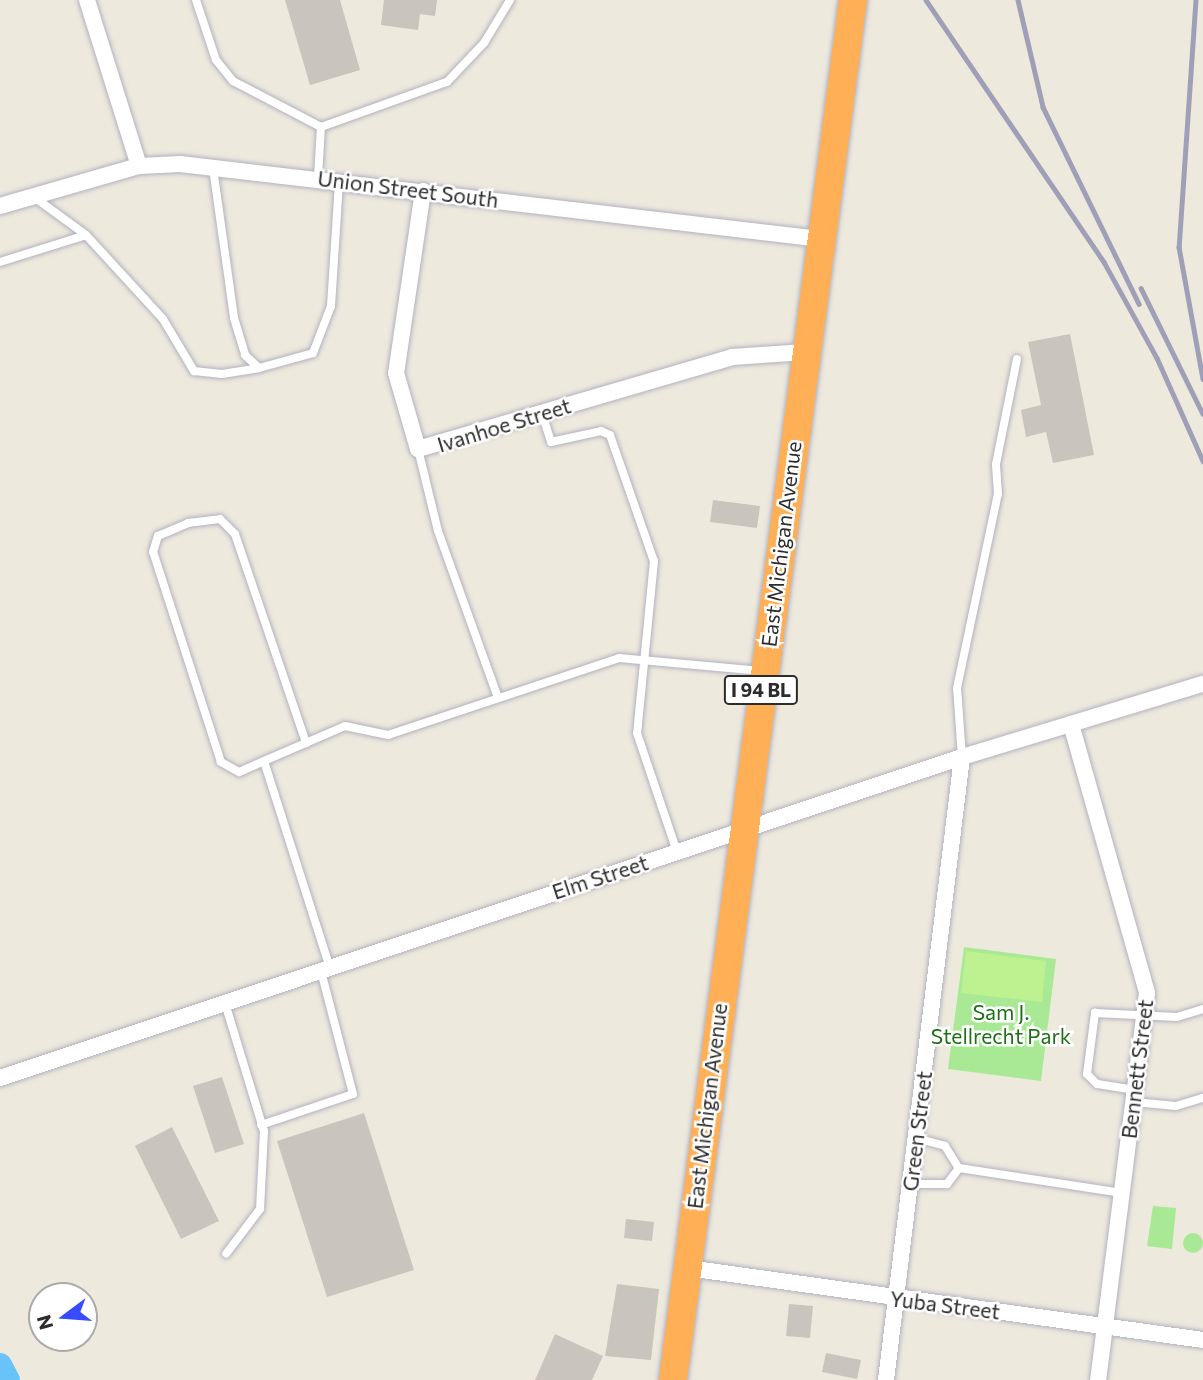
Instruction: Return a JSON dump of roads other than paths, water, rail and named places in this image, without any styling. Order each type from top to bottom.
[{"type":"highway","name":"East Michigan Avenue","points":[[673,1380],[741,830],[853,0]]},
{"type":"street","points":[[87,0],[139,166]]},
{"type":"street","name":"Union Street South","points":[[0,206],[139,166],[213,165],[820,239]]},
{"type":"street","name":"Ivanhoe Street","points":[[423,191],[396,373],[418,449],[732,357],[805,352]]},
{"type":"street","name":"Elm Street","points":[[0,1077],[962,757],[1203,684]]},
{"type":"street","name":"Bennett Street","points":[[1071,724],[1144,969],[1146,1015],[1098,1380]]},
{"type":"street","name":"Green Street","points":[[886,1380],[962,757]]},
{"type":"street","name":"Yuba Street","points":[[688,1268],[1203,1340]]},
{"type":"lane","points":[[196,0],[216,60],[233,81],[321,127],[447,82],[484,43],[510,0]]},
{"type":"lane","points":[[318,177],[321,127]]},
{"type":"lane","points":[[213,165],[234,318],[245,355],[259,368]]},
{"type":"lane","points":[[33,197],[86,235],[163,319],[194,371],[259,368],[313,353],[331,306],[340,180]]},
{"type":"lane","points":[[0,262],[86,235]]},
{"type":"lane","points":[[962,757],[957,688],[999,494],[996,464],[1017,359]]},
{"type":"lane","points":[[542,414],[551,442],[601,432],[610,435],[654,561],[637,733],[677,852]]},
{"type":"lane","points":[[418,449],[438,531],[498,698]]},
{"type":"lane","points":[[306,743],[235,534],[220,519],[188,523],[158,536],[153,552],[220,762],[239,772],[264,761],[306,743],[345,726],[388,735],[619,658],[764,672]]},
{"type":"lane","points":[[261,1125],[353,1094],[325,969],[264,761]]},
{"type":"lane","points":[[225,1003],[261,1125],[260,1209],[226,1254]]},
{"type":"lane","points":[[1203,1009],[1177,1017],[1095,1013],[1086,1069],[1097,1084],[1175,1106],[1203,1098]]},
{"type":"lane","points":[[916,1138],[945,1146],[959,1168],[1122,1193]]},
{"type":"lane","points":[[910,1184],[947,1184],[959,1168]]},
{"type":"waterway","points":[[0,1365],[8,1380]]},
{"type":"railway","points":[[926,0],[1104,262],[1157,358],[1203,461]]},
{"type":"railway","points":[[1018,0],[1043,107],[1139,304]]},
{"type":"railway","points":[[1196,0],[1179,247],[1203,379]]},
{"type":"railway","points":[[1141,288],[1203,414]]},
{"type":"park label","name":"Sam J. Stellrecht Park","points":[[1001,1024]]}]
